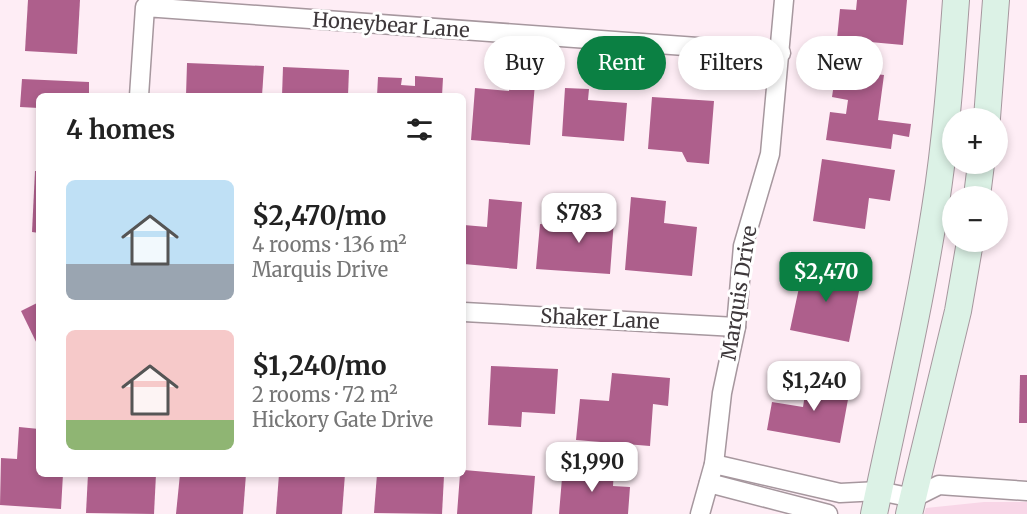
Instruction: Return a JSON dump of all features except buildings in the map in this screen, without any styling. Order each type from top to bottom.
[{"type":"main road","points":[[876,502],[919,306],[936,207],[948,110],[956,0]]},
{"type":"main road","points":[[988,108],[996,0]]},
{"type":"main road","points":[[911,506],[958,311],[968,252]]},
{"type":"street","name":"Marquis Drive","points":[[782,36],[784,0]]},
{"type":"street","name":"Honeybear Lane","points":[[139,93],[145,8],[678,46]]},
{"type":"street","name":"Marquis Drive","points":[[700,514],[714,464],[722,393],[736,327],[743,246],[770,154],[777,90]]},
{"type":"street","name":"Shaker Lane","points":[[466,312],[736,327]]},
{"type":"street","points":[[714,464],[876,502],[911,506],[939,485],[1027,491]]},
{"type":"street","points":[[709,483],[828,514]]},
{"type":"shaded area","points":[[984,502],[1027,502],[1027,514],[924,514],[926,508]]}]
